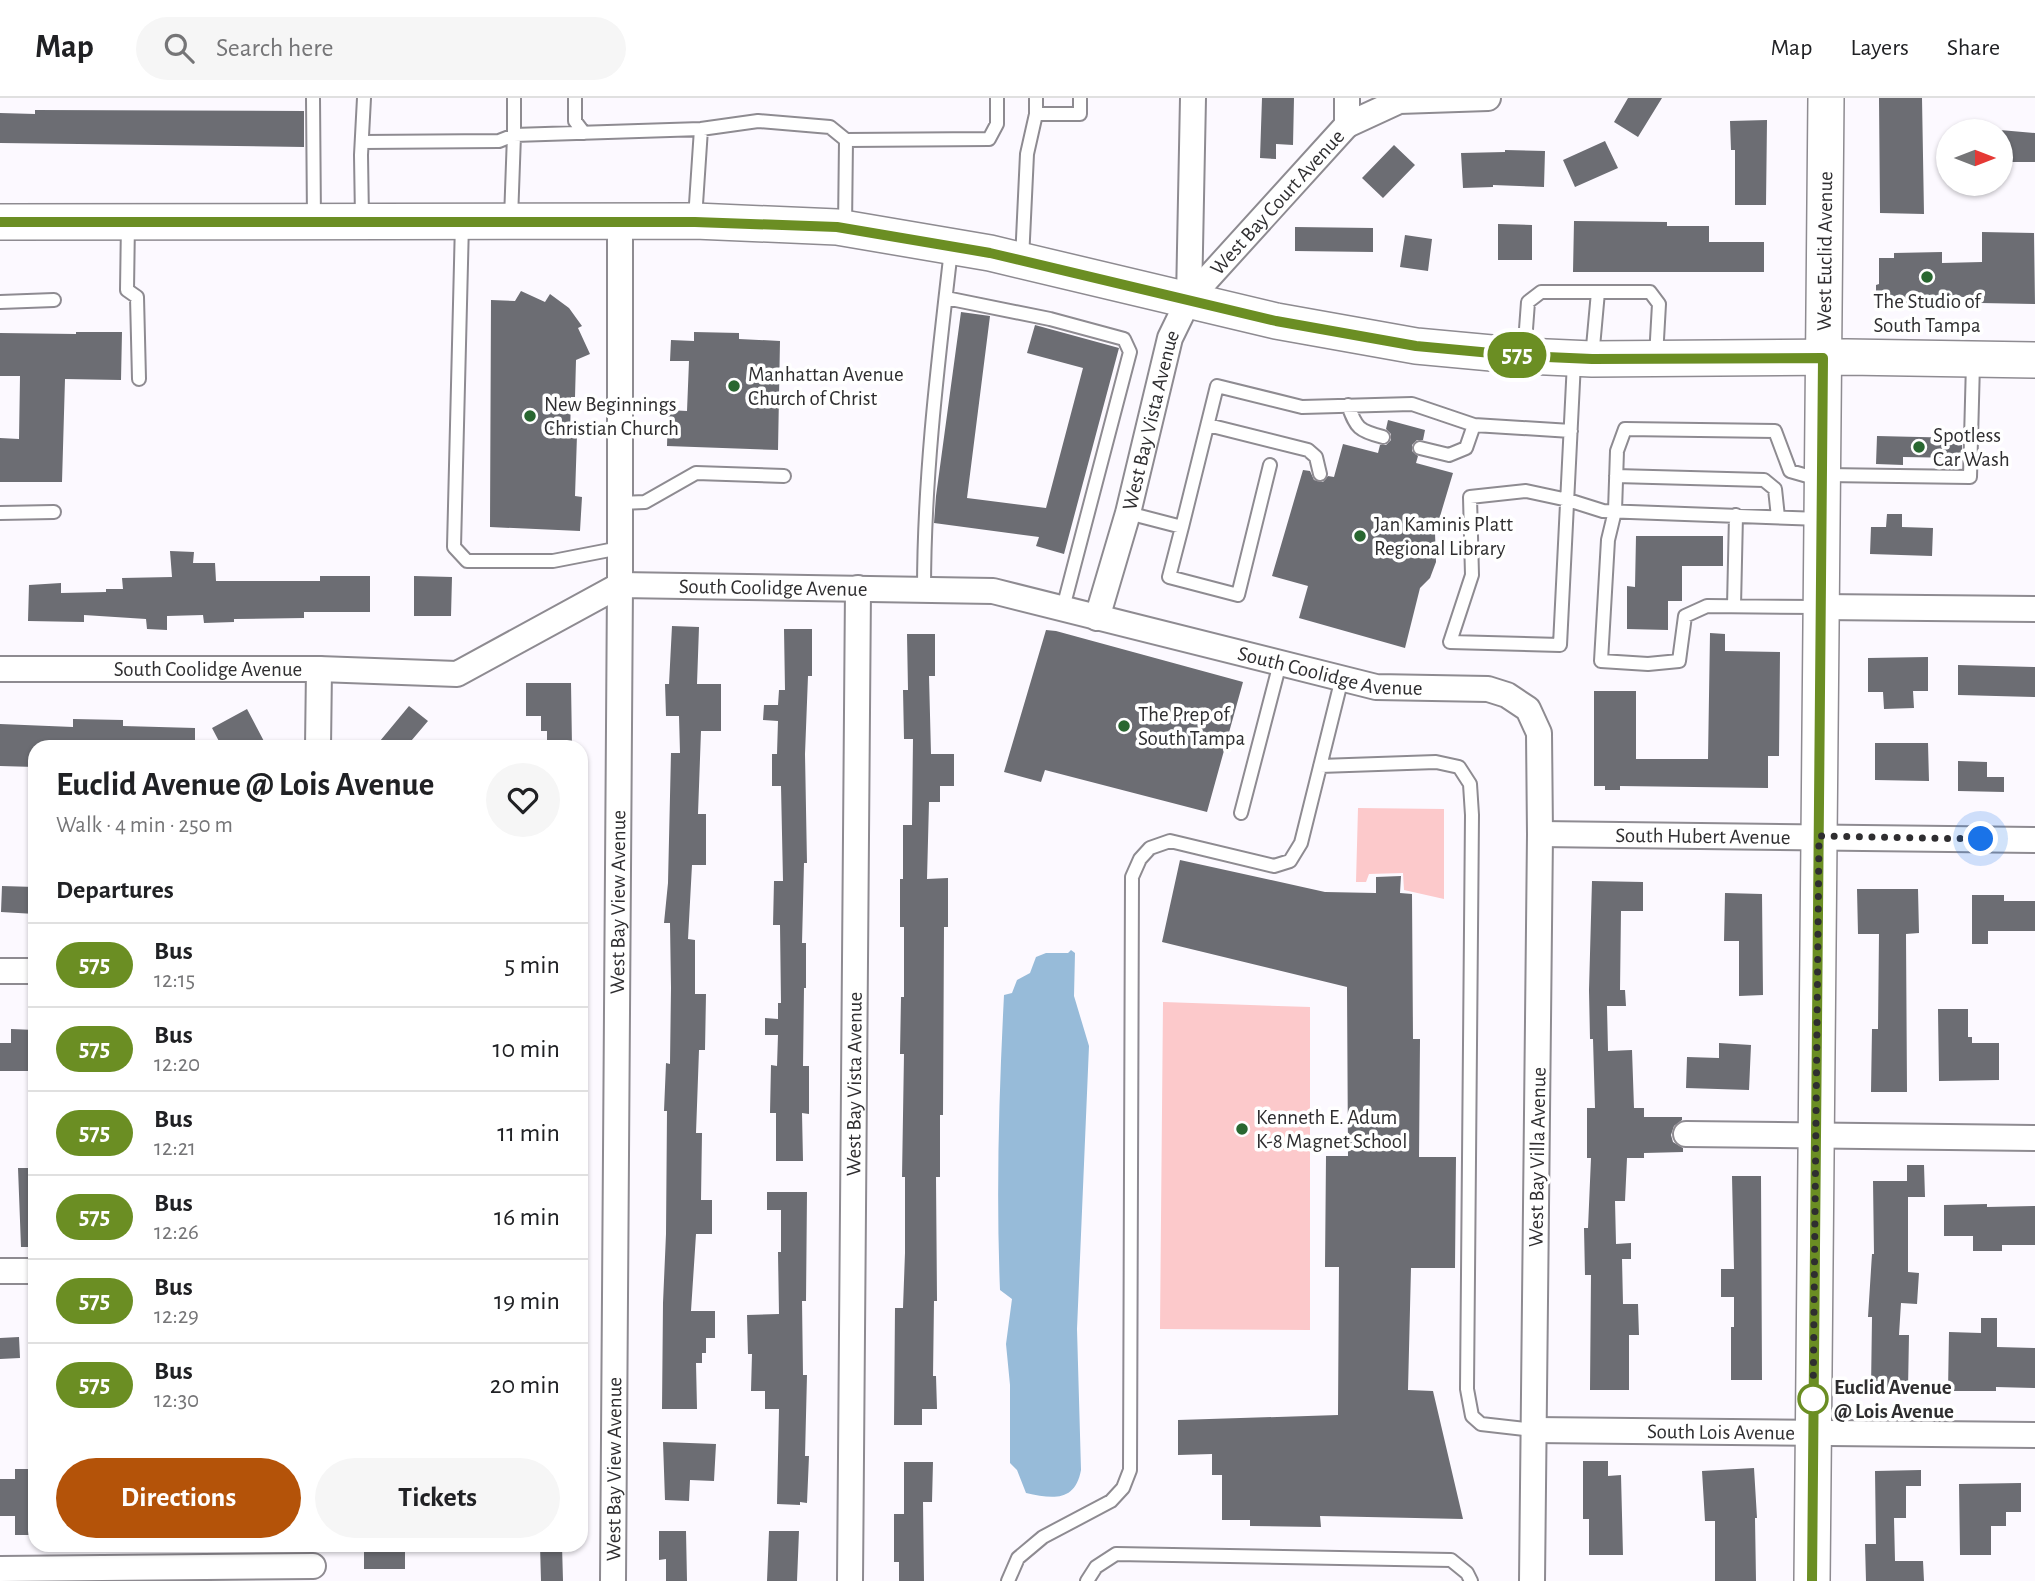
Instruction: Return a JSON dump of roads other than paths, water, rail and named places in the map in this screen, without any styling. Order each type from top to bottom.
[{"type":"main road","name":"West Euclid Avenue","points":[[1812,1581],[1826,98]]},
{"type":"main road","points":[[0,222],[695,222],[845,228],[1022,260],[1343,334],[1416,346],[1524,356],[1655,360],[2035,360]]},
{"type":"street","name":"West Bay Vista Avenue","points":[[1097,618],[1128,513],[1170,338],[1189,299],[1193,98]]},
{"type":"street","name":"West Bay Court Avenue","points":[[1189,299],[1347,125],[1347,98]]},
{"type":"street","points":[[1347,125],[1399,101],[1488,98]]},
{"type":"street","name":"West Bay View Avenue","points":[[613,1581],[620,222]]},
{"type":"street","name":"South Coolidge Avenue","points":[[0,670],[319,669],[457,674],[620,585],[993,592],[1376,687],[1489,689],[1507,695],[1528,709],[1539,733]]},
{"type":"street","name":"West Bay Vista Avenue","points":[[850,1581],[858,588]]},
{"type":"street","points":[[1820,607],[2035,609]]},
{"type":"street","points":[[318,740],[319,669]]},
{"type":"street","name":"West Bay Villa Avenue","points":[[1532,1581],[1539,733]]},
{"type":"street","name":"South Hubert Avenue","points":[[1540,834],[2035,840]]},
{"type":"street","points":[[0,971],[28,971]]},
{"type":"street","points":[[1686,1133],[2035,1138]]},
{"type":"street","points":[[0,1271],[28,1271]]},
{"type":"street","name":"South Lois Avenue","points":[[1534,1430],[2035,1435]]},
{"type":"street","points":[[0,1570],[313,1564]]},
{"type":"lane","points":[[313,98],[314,223]]},
{"type":"lane","points":[[362,223],[364,98]]},
{"type":"lane","points":[[511,222],[514,98]]},
{"type":"lane","points":[[575,98],[575,121],[584,133]]},
{"type":"lane","points":[[362,142],[499,141],[514,135],[701,129],[758,121],[830,127],[846,139],[989,139],[997,124],[998,98]]},
{"type":"lane","points":[[1022,260],[1027,154],[1036,114],[1036,98]]},
{"type":"lane","points":[[1036,114],[1080,114],[1080,98]]},
{"type":"lane","points":[[695,222],[701,129]]},
{"type":"lane","points":[[845,228],[846,139]]},
{"type":"lane","points":[[128,222],[127,290],[137,297],[139,379]]},
{"type":"lane","points":[[462,222],[454,547],[467,561],[553,561],[620,548]]},
{"type":"lane","points":[[924,590],[931,433],[951,246]]},
{"type":"lane","points":[[1524,356],[1528,302],[1541,292],[1650,292],[1659,304],[1655,360]]},
{"type":"lane","points":[[1598,292],[1583,358],[1571,431],[1569,500],[1560,645],[1450,642],[1472,575],[1470,497],[1526,491],[1569,500],[1603,511],[1821,519]]},
{"type":"lane","points":[[946,298],[1050,319],[1124,339],[1130,352],[1063,608]]},
{"type":"lane","points":[[0,302],[54,300]]},
{"type":"lane","points":[[1820,607],[1707,606],[1685,616],[1679,661],[1648,664],[1601,661],[1608,540],[1615,511],[1617,451],[1625,429],[1775,431],[1790,471],[1822,478],[1970,477],[1973,359]]},
{"type":"lane","points":[[1270,465],[1238,595],[1169,577],[1217,386],[1302,407],[1412,404],[1474,425],[1571,431]]},
{"type":"lane","points":[[1348,405],[1355,424],[1365,433],[1383,437]]},
{"type":"lane","points":[[1208,425],[1308,450],[1316,457],[1320,474]]},
{"type":"lane","points":[[1420,448],[1449,455],[1466,448],[1474,425]]},
{"type":"lane","points":[[620,503],[645,502],[696,473],[784,476]]},
{"type":"lane","points":[[1616,476],[1764,480],[1775,489],[1777,517]]},
{"type":"lane","points":[[0,513],[54,512]]},
{"type":"lane","points":[[1128,513],[1182,527]]},
{"type":"lane","points":[[1734,606],[1736,515]]},
{"type":"lane","points":[[1241,813],[1280,663]]},
{"type":"lane","points":[[1008,1581],[1018,1558],[1043,1537],[1111,1501],[1124,1488],[1130,1470],[1132,877],[1140,859],[1150,848],[1170,841],[1275,866],[1290,861],[1301,843],[1342,678]]},
{"type":"lane","points":[[1320,766],[1436,762],[1459,766],[1470,784],[1472,815],[1467,1389],[1472,1416],[1481,1424],[1534,1430]]},
{"type":"lane","points":[[1087,1581],[1096,1567],[1115,1554],[1451,1560],[1467,1573],[1471,1581]]},
{"type":"water","points":[[1071,950],[1075,953],[1074,996],[1089,1046],[1077,1329],[1081,1470],[1074,1488],[1054,1497],[1026,1493],[1017,1470],[1010,1463],[1010,1385],[1006,1344],[1012,1299],[1000,1290],[999,1106],[1004,995],[1012,993],[1017,980],[1030,973],[1036,957],[1046,953],[1068,953]]},
{"type":"place","name":"The Studio of South Tampa","points":[[1927,277]]},
{"type":"place","name":"Manhattan Avenue Church of Christ","points":[[734,386]]},
{"type":"place","name":"New Beginnings Christian Church","points":[[530,416]]},
{"type":"place","name":"Spotless Car Wash","points":[[1919,447]]},
{"type":"place","name":"Jan Kaminis Platt Regional Library","points":[[1360,536]]},
{"type":"place","name":"The Prep of South Tampa","points":[[1124,726]]},
{"type":"place","name":"Kenneth E. Adum K-8 Magnet School","points":[[1242,1129]]},
{"type":"place","name":"Euclid Avenue @ Lois Avenue","points":[[1813,1399]]}]
